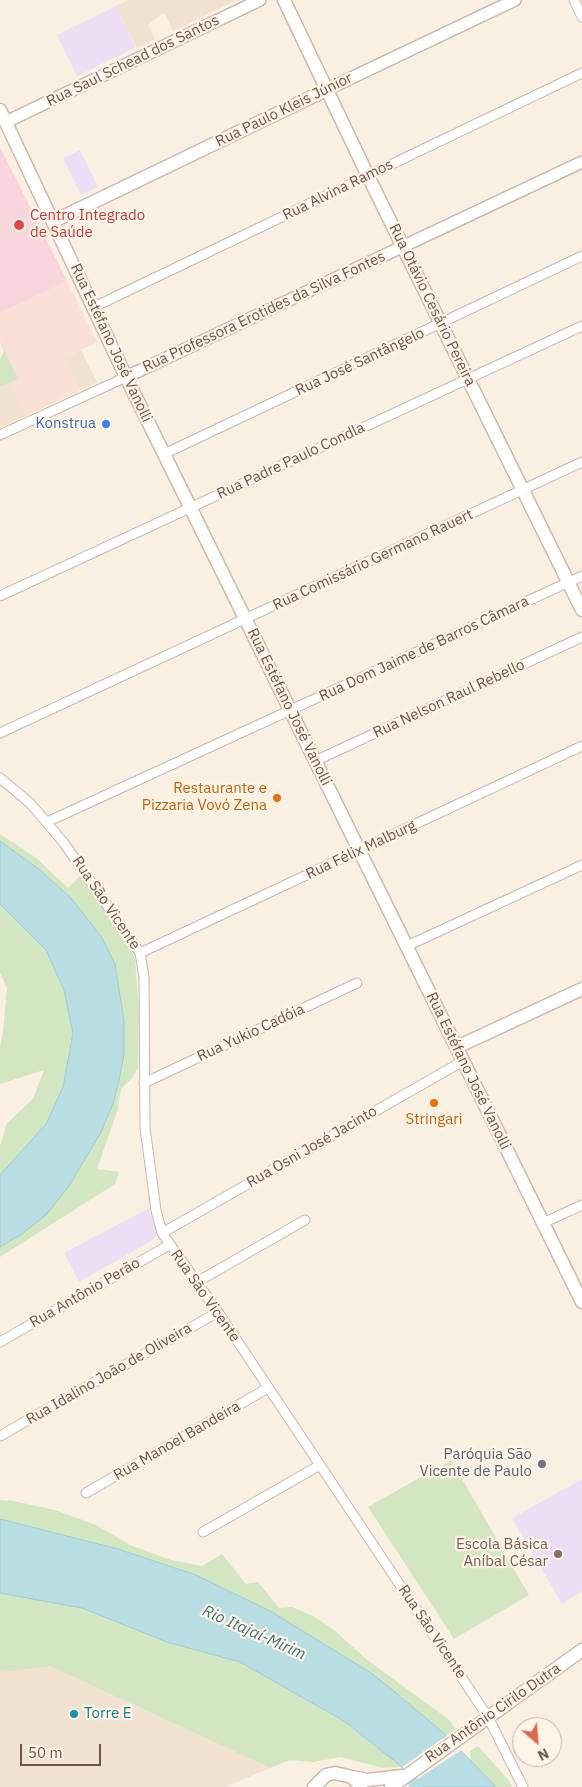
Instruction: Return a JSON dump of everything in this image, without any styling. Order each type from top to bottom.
[{"type":"main road","name":"Rua Otávio Cesário Pereira","points":[[284,0],[368,176],[582,610]]},
{"type":"main road","name":"Rua Paulo Kleis Júnior","points":[[54,221],[328,89]]},
{"type":"main road","name":"Rua Estéfano José Vanolli","points":[[0,110],[126,377],[580,1296]]},
{"type":"main road","points":[[456,1047],[582,989]]},
{"type":"main road","name":"Rua Antônio Cirilo Dutra","points":[[391,1787],[405,1775],[582,1650]]},
{"type":"main road","name":"Rua Antônio Cirilo Dutra","points":[[314,1787],[326,1775],[335,1773],[356,1782],[405,1775]]},
{"type":"street","name":"Rua Saul Schead dos Santos","points":[[6,122],[260,0]]},
{"type":"street","name":"Rua Paulo Kleis Júnior","points":[[328,89],[514,0]]},
{"type":"street","points":[[574,0],[582,17]]},
{"type":"street","name":"Rua Alvina Ramos","points":[[94,307],[582,73]]},
{"type":"street","name":"Rua Professora Erotides da Silva Fontes","points":[[0,435],[582,162]]},
{"type":"street","name":"Rua José Santângelo","points":[[164,454],[582,256]]},
{"type":"street","name":"Rua Padre Paulo Condla","points":[[0,596],[582,326]]},
{"type":"street","name":"Rua Comissário Germano Rauert","points":[[0,733],[582,462]]},
{"type":"street","name":"Rua Dom Jaime de Barros Câmara","points":[[47,822],[582,576]]},
{"type":"street","name":"Rua Nelson Raul Rebello","points":[[315,761],[582,637]]},
{"type":"street","name":"Rua Félix Malburg","points":[[140,953],[582,746]]},
{"type":"street","name":"Rua São Vicente","points":[[0,778],[30,803],[47,822],[86,874],[140,953],[144,977],[144,1083],[148,1154],[156,1210],[162,1233],[218,1312],[488,1717],[523,1787]]},
{"type":"street","points":[[407,946],[582,865]]},
{"type":"street","name":"Rua Yukio Cadóia","points":[[144,1083],[357,984]]},
{"type":"street","name":"Rua Osni José Jacinto","points":[[162,1233],[463,1061]]},
{"type":"street","points":[[543,1223],[582,1205]]},
{"type":"street","points":[[197,1282],[305,1220]]},
{"type":"street","name":"Rua Antônio Perão","points":[[0,1342],[170,1245]]},
{"type":"street","name":"Rua Idalino João de Oliveira","points":[[0,1436],[218,1312]]},
{"type":"street","name":"Rua Manoel Bandeira","points":[[86,1493],[268,1388]]},
{"type":"street","points":[[203,1532],[320,1465]]},
{"type":"shaded area","points":[[128,0],[237,0],[173,31],[165,14],[162,14],[148,25],[155,39],[137,48],[116,6]]},
{"type":"shaded area","points":[[116,6],[136,47],[77,76],[57,35]]},
{"type":"shaded area","name":"Centro Integrado de Saúde","points":[[0,147],[67,281],[0,313]]},
{"type":"shaded area","points":[[80,150],[98,187],[81,195],[63,158]]},
{"type":"shaded area","points":[[67,281],[97,342],[63,358],[80,391],[27,415],[11,382],[18,379],[0,341],[0,313]]},
{"type":"shaded area","points":[[81,350],[97,382],[80,391],[63,358]]},
{"type":"shaded area","points":[[11,382],[27,415],[0,428],[0,387]]},
{"type":"shaded area","points":[[149,1208],[157,1233],[153,1240],[79,1282],[64,1253]]},
{"type":"shaded area","name":"Escola Básica Aníbal César","points":[[582,1479],[582,1591],[562,1604],[512,1518]]},
{"type":"shaded area","points":[[0,1647],[50,1666],[270,1768],[226,1787],[0,1787]]},
{"type":"green space","points":[[0,341],[18,379],[0,387],[0,359],[4,352]]},
{"type":"green space","points":[[0,834],[35,857],[68,888],[82,874],[126,938],[135,959],[139,1015],[138,1068],[132,1078],[121,1089],[118,1109],[97,1169],[119,1172],[115,1184],[0,1257],[0,1247],[22,1234],[69,1186],[101,1132],[113,1104],[119,1080],[124,1054],[124,1021],[115,964],[101,936],[71,898],[40,870],[0,841]]},
{"type":"green space","points":[[0,904],[46,950],[64,990],[73,1034],[63,1087],[46,1124],[0,1175],[0,1146],[7,1123],[33,1099],[44,1070],[0,1084],[0,1047],[7,988],[0,973]]},
{"type":"green space","points":[[451,1460],[529,1595],[454,1639],[368,1507]]},
{"type":"green space","points":[[0,1500],[55,1510],[96,1525],[130,1545],[171,1560],[202,1566],[222,1554],[246,1584],[258,1582],[279,1608],[292,1607],[313,1616],[334,1630],[366,1659],[448,1719],[456,1729],[447,1736],[371,1673],[271,1612],[197,1575],[118,1549],[0,1519]]},
{"type":"green space","points":[[0,1593],[82,1608],[167,1642],[240,1662],[344,1721],[402,1767],[383,1768],[341,1757],[313,1762],[290,1760],[270,1768],[50,1666],[0,1672]]},
{"type":"green space","points":[[478,1746],[510,1782],[512,1787],[496,1787],[471,1761],[470,1751]]},
{"type":"water","points":[[0,841],[40,870],[71,898],[101,936],[115,964],[124,1021],[124,1054],[113,1104],[101,1132],[69,1186],[47,1214],[22,1234],[0,1247],[0,1175],[46,1124],[63,1087],[73,1034],[64,990],[46,950],[0,904]]},
{"type":"water","name":"Rio Itajaí-Mirim","points":[[0,1519],[118,1549],[196,1575],[272,1612],[371,1673],[447,1736],[496,1787],[418,1787],[402,1767],[344,1721],[240,1662],[167,1642],[82,1608],[0,1593]]},
{"type":"pier","points":[[449,1734],[463,1749],[413,1782],[402,1767]]},
{"type":"waterway","points":[[413,1782],[418,1787]]},
{"type":"place","name":"Centro Integrado de Saúde","points":[[19,225]]},
{"type":"place","name":"Konstrua","points":[[106,424]]},
{"type":"place","name":"Restaurante e Pizzaria Vovó Zena","points":[[277,798]]},
{"type":"place","name":"Stringari","points":[[434,1103]]},
{"type":"place","name":"Paróquia São Vicente de Paulo","points":[[542,1464]]},
{"type":"place","name":"Escola Básica Aníbal César","points":[[558,1554]]},
{"type":"place","name":"Torre E","points":[[74,1714]]}]
